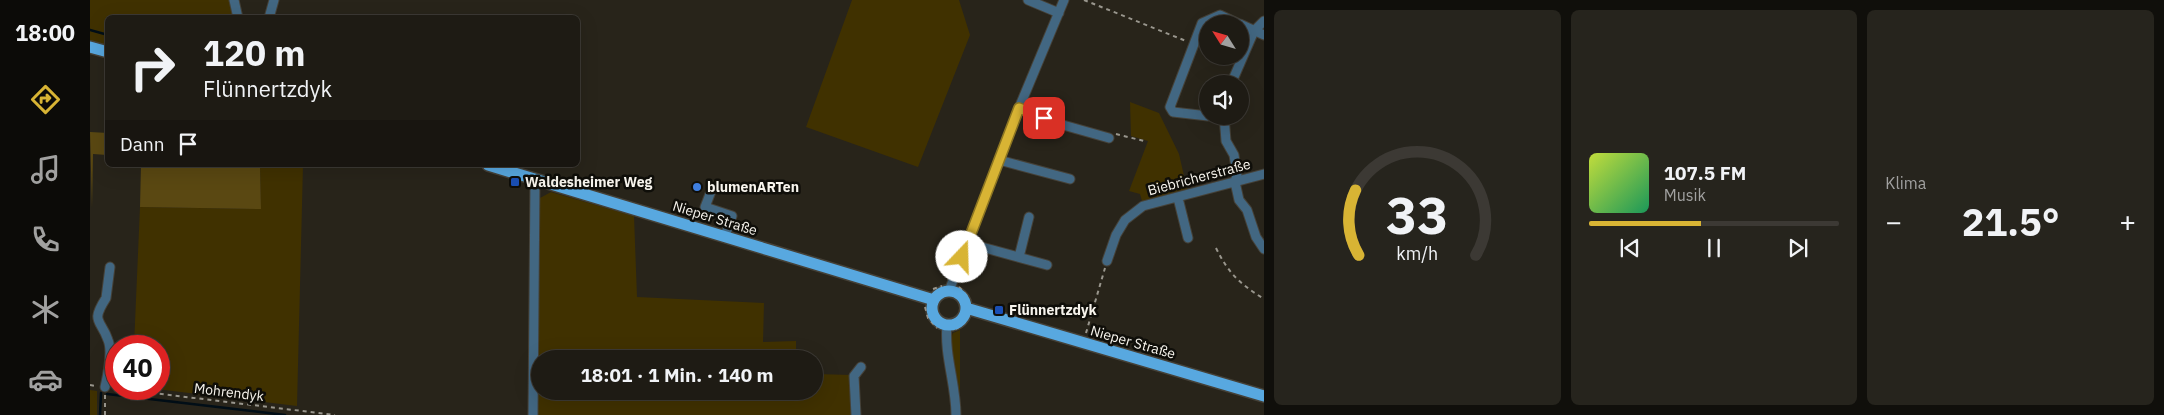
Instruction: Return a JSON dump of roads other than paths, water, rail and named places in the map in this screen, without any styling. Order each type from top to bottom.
[{"type":"main road","points":[[90,46],[105,51]]},
{"type":"main road","name":"Nieper Straße","points":[[495,167],[931,298]]},
{"type":"main road","points":[[950,288],[962,298],[968,309],[958,322],[946,328],[935,318],[931,298],[950,288]]},
{"type":"main road","name":"Nieper Straße","points":[[968,309],[1264,396]]},
{"type":"street","points":[[234,0],[237,15]]},
{"type":"street","points":[[270,15],[274,0]]},
{"type":"street","points":[[1028,0],[1059,13]]},
{"type":"street","points":[[950,288],[1019,108],[1064,0]]},
{"type":"street","points":[[1235,75],[1254,31],[1264,21]]},
{"type":"street","points":[[1249,28],[1264,35]]},
{"type":"street","points":[[1199,30],[1170,107],[1173,112],[1199,115]]},
{"type":"street","points":[[1019,108],[1056,123],[1109,138]]},
{"type":"street","points":[[1225,125],[1226,141],[1234,155],[1237,174],[1235,182],[1239,200],[1247,210],[1256,236],[1264,248]]},
{"type":"street","points":[[999,160],[1070,179]]},
{"type":"street","name":"Biebricherstraße","points":[[1107,261],[1124,220],[1143,206],[1264,174]]},
{"type":"street","points":[[533,415],[535,179]]},
{"type":"street","points":[[710,194],[705,207],[732,216],[725,236]]},
{"type":"street","points":[[1178,198],[1188,238]]},
{"type":"street","points":[[1019,256],[1029,218]]},
{"type":"street","points":[[967,243],[1047,265]]},
{"type":"street","points":[[105,336],[97,325],[94,316],[96,307],[106,298],[110,267]]},
{"type":"street","points":[[946,328],[955,390],[956,415]]},
{"type":"street","points":[[856,415],[854,376],[861,367]]},
{"type":"waterway","points":[[90,30],[105,34]]},
{"type":"waterway","points":[[100,415],[101,393]]},
{"type":"waterway","points":[[158,400],[285,415]]},
{"type":"place","name":"Waldesheimer Weg","points":[[515,182]]},
{"type":"place","name":"blumenARTen","points":[[697,187]]},
{"type":"place","name":"Flünnertzdyk","points":[[999,310]]}]
